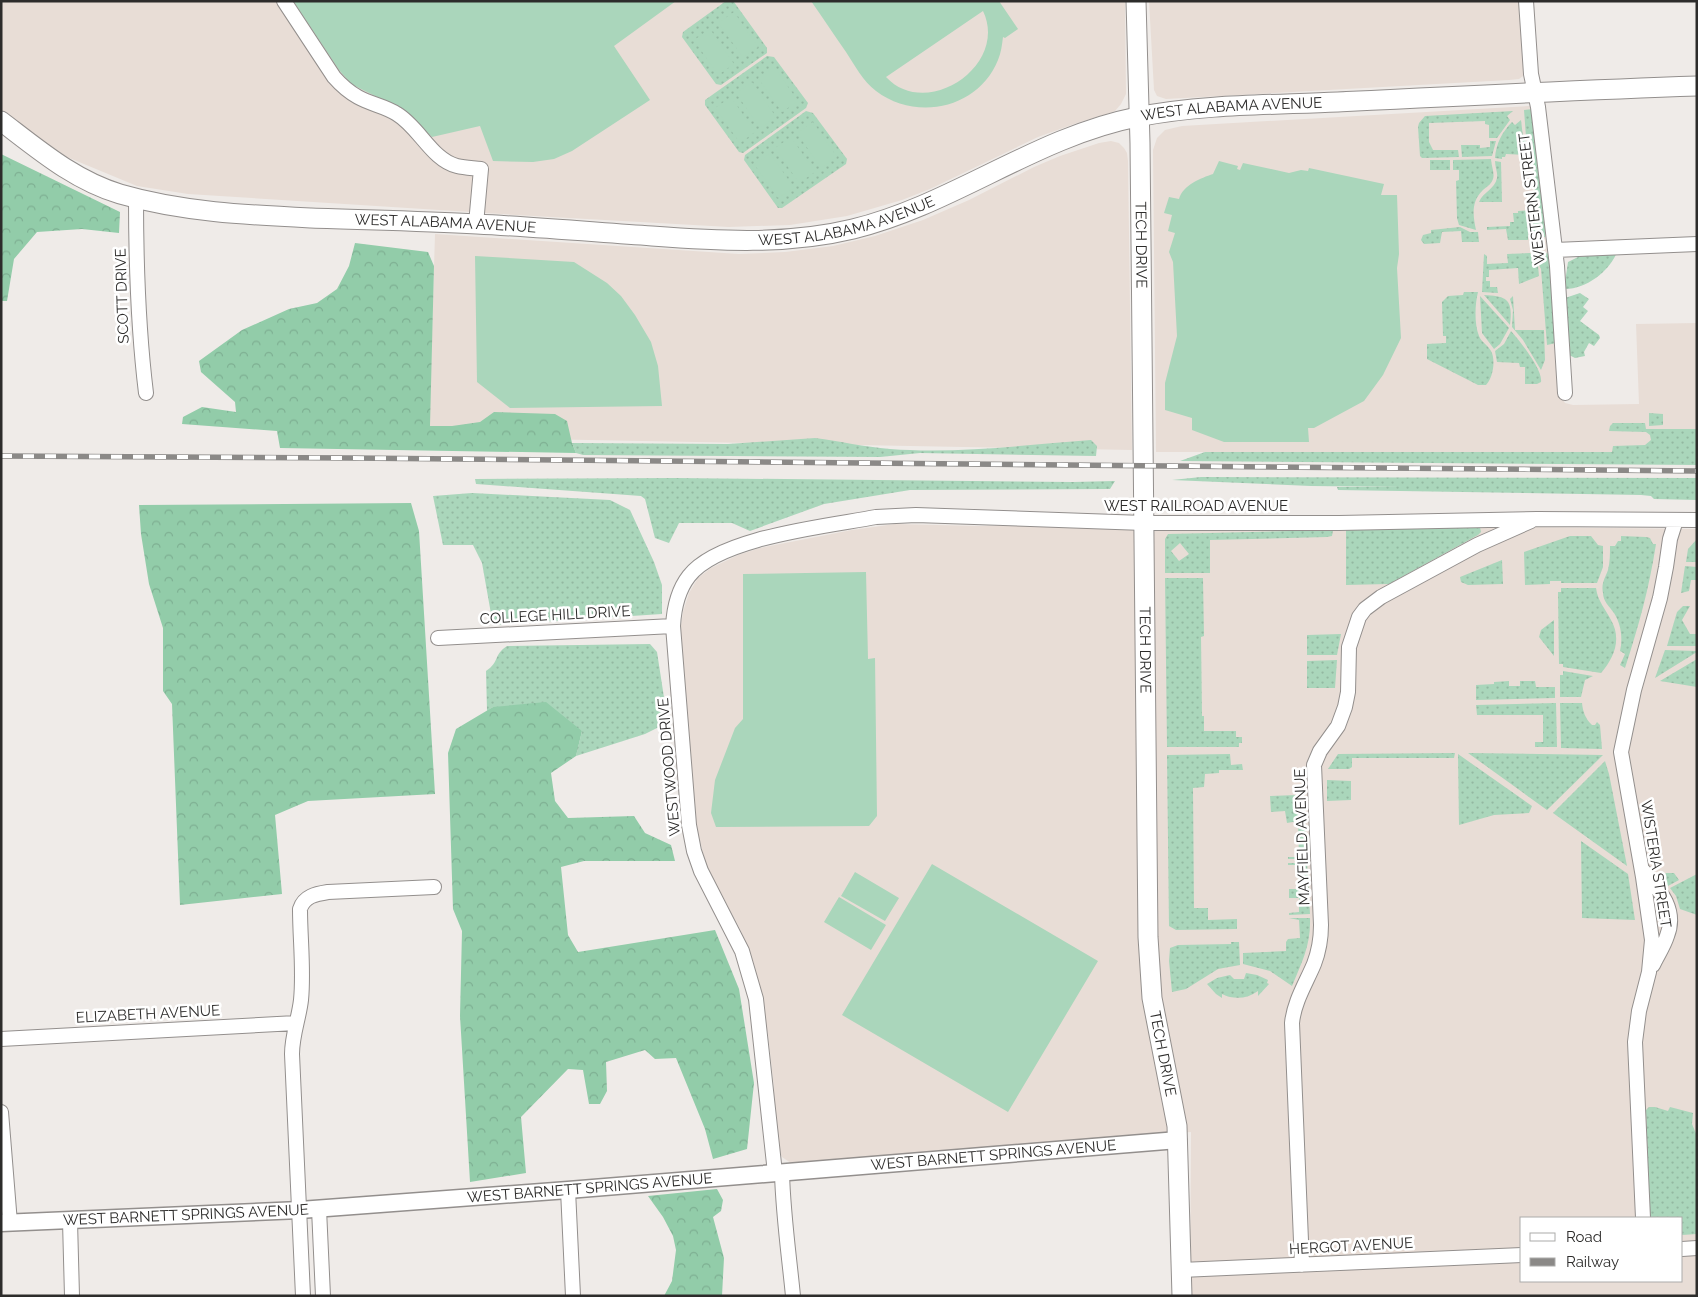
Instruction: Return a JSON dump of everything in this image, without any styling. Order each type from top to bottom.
[{"type":"main road","name":"TECH DRIVE","points":[[1136,1],[1140,116],[1148,937],[1152,998],[1177,1126],[1182,1296]]},
{"type":"main road","name":"WEST ALABAMA AVENUE","points":[[1,122],[51,160],[75,175],[101,187],[136,198],[184,208],[232,213],[476,224],[716,240],[768,240],[852,229],[898,214],[932,201],[1054,143],[1090,129],[1140,116],[1217,108],[1697,86]]},
{"type":"street","points":[[284,1],[340,84],[359,97],[397,114],[430,145],[438,156],[447,162],[457,166],[481,169],[476,224]]},
{"type":"street","name":"WESTERN STREET","points":[[1526,1],[1531,74],[1538,107],[1555,250],[1565,393]]},
{"type":"street","name":"SCOTT DRIVE","points":[[136,198],[140,350],[146,393]]},
{"type":"street","points":[[1555,250],[1697,244]]},
{"type":"street","name":"WEST RAILROAD AVENUE","points":[[703,563],[738,546],[760,539],[876,517],[896,515],[1144,523],[1339,523],[1537,519],[1697,520]]},
{"type":"street","name":"MAYFIELD AVENUE","points":[[1302,1265],[1292,1023],[1296,1007],[1321,940],[1314,765],[1320,751],[1338,726],[1345,707],[1348,692],[1349,646],[1353,633],[1359,617],[1365,609],[1381,597],[1477,545],[1537,519]]},
{"type":"street","name":"WISTERIA STREET","points":[[1642,1217],[1635,1042],[1639,1011],[1649,972],[1652,940],[1642,869],[1621,752],[1634,690],[1660,598],[1670,539],[1676,520]]},
{"type":"street","name":"WESTWOOD DRIVE","points":[[703,563],[690,574],[682,586],[674,611],[673,626],[689,825],[694,851],[701,871],[742,951],[756,998],[793,1296]]},
{"type":"street","name":"COLLEGE HILL DRIVE","points":[[438,638],[673,626]]},
{"type":"street","points":[[1642,869],[1665,898],[1670,922],[1668,936],[1649,972]]},
{"type":"street","points":[[303,1296],[292,1054],[292,1043],[300,1010],[301,996],[300,909],[306,899],[313,895],[328,892],[434,887]]},
{"type":"street","name":"ELIZABETH AVENUE","points":[[1,1039],[296,1023]]},
{"type":"street","points":[[1,1112],[6,1223]]},
{"type":"street","name":"WEST BARNETT SPRINGS AVENUE","points":[[6,1223],[319,1209],[1178,1140]]},
{"type":"street","points":[[568,1190],[573,1296]]},
{"type":"street","points":[[319,1209],[322,1296]]},
{"type":"street","points":[[70,1221],[72,1296]]},
{"type":"street","points":[[1683,1249],[1697,1248]]},
{"type":"street","name":"HERGOT AVENUE","points":[[1181,1270],[1520,1255]]},
{"type":"shaded area","points":[[1,1],[1125,1],[1126,94],[1115,111],[1038,137],[930,189],[902,200],[847,216],[790,225],[729,227],[188,194],[137,186],[67,157],[1,110]]},
{"type":"shaded area","points":[[1149,1],[1522,1],[1525,70],[1523,76],[1519,79],[1509,80],[1166,99],[1157,96],[1154,90]]},
{"type":"shaded area","points":[[1532,107],[1551,255],[1560,395],[1565,403],[1573,405],[1639,404],[1636,324],[1697,323],[1697,452],[1156,452],[1153,150],[1157,138],[1165,130],[1182,126]]},
{"type":"shaded area","points":[[1111,141],[1119,143],[1124,148],[1128,161],[1132,450],[429,437],[435,234],[739,254],[785,252],[833,246],[875,236],[923,220],[1060,156]]},
{"type":"shaded area","points":[[1144,523],[1697,529],[1697,1296],[1190,1296],[1191,1132],[798,1163],[791,1163],[782,1157],[779,1152],[774,1124],[774,1088],[768,1034],[754,964],[740,929],[706,865],[695,821],[680,632],[683,612],[689,593],[698,578],[711,568],[738,555],[760,548],[852,530],[895,524],[979,526]]},
{"type":"green space","points":[[293,1],[676,1],[614,46],[650,100],[572,151],[554,159],[533,162],[493,161],[480,126],[432,137],[397,107],[351,84],[339,70]]},
{"type":"green space","points":[[726,1],[734,2],[767,48],[767,53],[721,85],[716,84],[682,37],[683,32]]},
{"type":"green space","points":[[811,1],[999,1],[1018,29],[1005,38],[1003,37],[998,60],[989,76],[977,89],[962,99],[945,105],[928,107],[910,106],[892,101],[867,83]],"holes":[[[983,11],[988,31],[985,50],[975,67],[960,81],[942,90],[922,93],[903,89],[886,77]]]},
{"type":"green space","points":[[734,12],[758,47],[743,57],[718,23]]},
{"type":"green space","points":[[710,29],[734,64],[718,75],[694,40]]},
{"type":"green space","points":[[767,56],[774,57],[808,103],[806,108],[743,153],[739,152],[705,105],[705,100]]},
{"type":"green space","points":[[774,67],[798,101],[782,112],[758,78]]},
{"type":"green space","points":[[752,82],[776,117],[760,128],[736,93]]},
{"type":"green space","points":[[731,97],[755,132],[740,143],[715,108]]},
{"type":"green space","points":[[1533,109],[1546,232],[1545,237],[1531,240],[1535,207],[1533,148],[1526,137],[1524,110]]},
{"type":"green space","points":[[806,111],[813,113],[847,159],[846,164],[782,208],[778,208],[744,160],[745,155]]},
{"type":"green space","points":[[1513,111],[1507,116],[1510,120],[1497,138],[1489,138],[1489,125],[1485,124],[1485,121],[1429,123],[1429,142],[1433,150],[1458,150],[1459,157],[1422,158],[1420,156],[1418,127],[1425,116]]},
{"type":"green space","points":[[1521,120],[1523,137],[1530,148],[1531,159],[1527,159],[1526,155],[1506,154],[1502,159],[1495,158],[1498,143],[1505,130],[1512,122],[1515,125]]},
{"type":"green space","points":[[813,122],[837,157],[821,168],[797,133]]},
{"type":"green space","points":[[791,137],[815,172],[799,183],[775,148]]},
{"type":"green space","points":[[1490,141],[1496,141],[1492,156],[1462,157],[1461,145],[1480,145],[1480,148],[1490,147]]},
{"type":"green space","points":[[770,153],[794,188],[778,198],[754,164]]},
{"type":"green space","points":[[1,154],[120,212],[119,233],[82,229],[37,232],[14,259],[7,301],[1,301]]},
{"type":"green space","points":[[1491,159],[1493,179],[1478,195],[1474,204],[1476,230],[1459,225],[1457,218],[1456,181],[1459,180],[1459,170],[1453,170],[1453,160]]},
{"type":"green space","points":[[1430,160],[1450,160],[1450,170],[1430,170]]},
{"type":"green space","points":[[1219,161],[1238,166],[1237,169],[1240,170],[1243,163],[1289,173],[1301,170],[1308,171],[1309,168],[1384,184],[1381,195],[1397,195],[1399,254],[1397,268],[1401,338],[1383,375],[1364,401],[1314,428],[1308,428],[1309,442],[1224,442],[1192,430],[1192,418],[1165,410],[1165,383],[1177,336],[1173,262],[1169,252],[1175,233],[1168,231],[1172,215],[1164,213],[1169,197],[1179,199],[1188,186],[1213,174]]},
{"type":"green space","points":[[1495,161],[1501,162],[1502,202],[1479,202],[1496,182]]},
{"type":"green space","points":[[1532,210],[1528,240],[1508,240],[1506,229],[1487,230],[1487,227],[1510,226],[1510,222],[1514,222],[1513,213]]},
{"type":"green space","points":[[1460,227],[1470,232],[1478,232],[1479,242],[1462,242],[1461,231],[1442,232],[1440,243],[1424,244],[1421,240],[1423,235],[1431,233],[1431,230]]},
{"type":"green space","points":[[355,243],[428,252],[434,266],[430,426],[452,426],[480,422],[494,412],[555,414],[567,421],[576,453],[280,448],[277,431],[182,424],[183,417],[202,407],[236,412],[235,402],[201,372],[199,361],[242,330],[289,309],[317,303],[337,289],[349,266]]},
{"type":"green space","points":[[1532,252],[1544,252],[1551,255],[1556,343],[1547,345],[1541,269]]},
{"type":"green space","points":[[1617,252],[1609,266],[1596,278],[1580,286],[1564,289],[1568,262],[1578,257]]},
{"type":"green space","points":[[1530,253],[1538,266],[1539,276],[1519,284],[1518,268],[1489,270],[1489,277],[1486,277],[1486,281],[1490,281],[1490,287],[1497,287],[1498,293],[1482,292],[1484,254],[1487,256],[1487,264],[1508,263],[1507,254]]},
{"type":"green space","points":[[475,256],[574,262],[607,283],[621,296],[651,342],[658,366],[662,406],[510,408],[477,382]]},
{"type":"green space","points":[[1464,292],[1478,292],[1476,302],[1477,331],[1493,355],[1492,374],[1486,385],[1478,385],[1427,359],[1427,344],[1446,343],[1446,336],[1443,336],[1442,302],[1448,296],[1463,295]]},
{"type":"green space","points":[[1580,293],[1589,299],[1583,307],[1588,311],[1580,321],[1599,335],[1600,338],[1594,346],[1589,343],[1584,352],[1585,356],[1575,358],[1567,354],[1565,298]]},
{"type":"green space","points":[[1484,295],[1504,298],[1507,301],[1511,310],[1510,325]]},
{"type":"green space","points":[[1480,296],[1509,328],[1500,344],[1494,349],[1482,333]]},
{"type":"green space","points":[[1513,296],[1515,330],[1544,330],[1545,360],[1541,370],[1523,340],[1512,327],[1513,310],[1510,299]]},
{"type":"green space","points":[[1511,331],[1535,363],[1541,377],[1541,382],[1525,384],[1525,367],[1520,367],[1519,363],[1497,362],[1495,351],[1504,344]]},
{"type":"green space","points":[[1649,413],[1663,414],[1663,425],[1649,426]]},
{"type":"green space","points":[[1613,423],[1645,423],[1646,429],[1697,429],[1697,465],[1180,461],[1205,452],[1612,452],[1613,446],[1645,445],[1651,440],[1650,435],[1646,432],[1609,431]]},
{"type":"green space","points":[[815,438],[880,448],[915,450],[990,448],[1091,440],[1097,446],[1096,456],[920,453],[880,457],[583,455],[576,453],[572,443],[728,444]]},
{"type":"green space","points":[[1201,477],[1697,478],[1697,500],[1654,499],[1651,496],[1641,495],[1338,490],[1337,487],[1403,487],[1311,486],[1172,480]]},
{"type":"green space","points":[[676,478],[1115,481],[1110,489],[910,490],[824,504],[750,531],[732,523],[679,523],[669,543],[655,538],[645,499],[641,496],[476,484],[475,479]]},
{"type":"green space","points":[[472,493],[610,500],[630,510],[654,562],[662,585],[662,614],[493,625],[482,563],[473,545],[443,545],[433,496]]},
{"type":"green space","points":[[411,503],[419,531],[435,794],[308,801],[275,815],[282,894],[180,905],[172,704],[163,691],[163,628],[149,584],[141,534],[139,505]]},
{"type":"green space","points":[[1480,527],[1481,532],[1478,535],[1389,584],[1346,585],[1346,530]]},
{"type":"green space","points":[[1333,530],[1332,536],[1327,537],[1210,540],[1210,573],[1165,573],[1165,539],[1168,534]],"holes":[[[1180,543],[1189,554],[1179,561],[1171,551]]]},
{"type":"green space","points":[[1570,536],[1591,536],[1598,545],[1603,546],[1603,567],[1597,583],[1561,583],[1561,581],[1550,581],[1550,584],[1525,585],[1524,552]]},
{"type":"green space","points":[[1621,536],[1646,537],[1650,538],[1653,544],[1656,544],[1643,607],[1625,668],[1620,665],[1625,654],[1620,651],[1620,626],[1603,596],[1604,581],[1609,567],[1610,546],[1615,546],[1618,541],[1621,541]]},
{"type":"green space","points":[[1697,539],[1697,562],[1686,562],[1688,549]]},
{"type":"green space","points":[[1502,560],[1503,584],[1468,585],[1461,582],[1460,577]]},
{"type":"green space","points":[[1685,566],[1697,567],[1697,580],[1691,580],[1689,591],[1681,593]]},
{"type":"green space","points":[[866,572],[868,659],[875,658],[877,816],[869,826],[716,827],[711,813],[715,780],[735,728],[743,719],[743,574]]},
{"type":"green space","points":[[1165,578],[1203,578],[1204,636],[1201,637],[1202,716],[1204,716],[1204,731],[1236,731],[1236,737],[1242,737],[1242,743],[1239,743],[1239,747],[1167,747]]},
{"type":"green space","points":[[1561,588],[1596,588],[1598,597],[1611,620],[1616,634],[1613,655],[1601,673],[1563,667],[1563,664],[1559,664],[1558,592],[1561,592]]},
{"type":"green space","points":[[1683,606],[1690,606],[1682,620],[1690,634],[1697,634],[1697,646],[1667,646],[1677,612]]},
{"type":"green space","points":[[1554,620],[1554,656],[1539,637],[1541,630]]},
{"type":"green space","points":[[1341,634],[1337,655],[1307,655],[1307,635]]},
{"type":"green space","points":[[650,644],[657,652],[665,704],[661,726],[645,734],[576,756],[582,731],[493,707],[487,711],[486,671],[493,665],[500,652],[507,646]]},
{"type":"green space","points":[[1665,650],[1697,651],[1697,652],[1655,678]]},
{"type":"green space","points":[[1697,659],[1697,687],[1660,681]]},
{"type":"green space","points":[[1337,660],[1335,688],[1307,688],[1307,661]]},
{"type":"green space","points":[[1563,671],[1593,676],[1585,680],[1581,697],[1560,697],[1560,675],[1563,675]]},
{"type":"green space","points":[[1509,681],[1509,686],[1520,686],[1520,681],[1535,681],[1536,687],[1555,687],[1555,698],[1476,700],[1476,685]]},
{"type":"green space","points":[[546,702],[582,731],[576,756],[551,773],[555,801],[568,818],[634,816],[645,833],[671,845],[675,861],[584,861],[561,867],[568,935],[578,952],[715,930],[739,989],[754,1083],[747,1149],[713,1159],[705,1129],[676,1058],[655,1059],[645,1050],[606,1062],[607,1091],[600,1104],[589,1104],[583,1070],[568,1069],[521,1117],[526,1173],[470,1182],[460,1016],[462,931],[453,909],[448,753],[456,729],[493,707]]},
{"type":"green space","points":[[1556,703],[1557,747],[1535,747],[1535,742],[1543,742],[1543,715],[1477,715],[1476,705]]},
{"type":"green space","points":[[1560,703],[1582,703],[1585,715],[1592,725],[1595,725],[1597,722],[1600,725],[1602,749],[1561,748]]},
{"type":"green space","points":[[1455,753],[1454,758],[1352,758],[1352,767],[1349,769],[1328,769],[1338,754]]},
{"type":"green space","points":[[1468,753],[1603,755],[1547,810]]},
{"type":"green space","points":[[1230,754],[1231,765],[1242,764],[1243,770],[1219,770],[1219,773],[1205,774],[1204,787],[1193,788],[1194,908],[1208,908],[1208,920],[1237,919],[1237,929],[1176,930],[1169,926],[1167,755]]},
{"type":"green space","points":[[1458,754],[1532,806],[1529,813],[1494,815],[1459,825]]},
{"type":"green space","points":[[1605,761],[1609,774],[1627,866],[1553,813]]},
{"type":"green space","points":[[1327,780],[1351,781],[1351,800],[1327,801]]},
{"type":"green space","points":[[1297,795],[1304,799],[1307,859],[1288,859],[1288,857],[1299,857],[1298,821],[1287,823],[1285,811],[1271,812],[1270,796]]},
{"type":"green space","points":[[1581,841],[1628,874],[1635,920],[1582,918]]},
{"type":"green space","points":[[1288,863],[1307,863],[1309,893],[1306,894],[1309,896],[1310,914],[1289,915],[1289,913],[1299,912],[1299,898],[1289,898],[1289,889],[1299,889],[1298,865],[1288,865]]},
{"type":"green space","points":[[932,864],[1098,961],[1008,1112],[842,1015]]},
{"type":"green space","points":[[855,872],[899,898],[885,921],[841,896]]},
{"type":"green space","points":[[1666,873],[1674,873],[1679,880],[1668,886],[1662,877]]},
{"type":"green space","points":[[1697,874],[1697,915],[1680,909],[1676,896],[1670,888]]},
{"type":"green space","points":[[839,897],[886,925],[871,950],[824,922]]},
{"type":"green space","points":[[1289,918],[1310,918],[1307,945],[1292,986],[1270,971],[1243,964],[1243,953],[1286,951],[1288,939],[1300,938],[1299,920]]},
{"type":"green space","points":[[1231,942],[1239,942],[1240,965],[1218,969],[1186,989],[1172,992],[1169,961],[1170,948],[1178,945],[1231,944]]},
{"type":"green space","points":[[1246,973],[1268,980],[1267,983],[1269,984],[1258,996],[1258,991],[1240,998],[1222,994],[1222,998],[1207,984],[1217,978],[1230,975],[1234,979],[1244,979]]},
{"type":"green space","points":[[1649,1107],[1655,1107],[1668,1111],[1670,1107],[1693,1113],[1692,1124],[1697,1136],[1697,1234],[1683,1235],[1683,1217],[1650,1217],[1646,1110]]},
{"type":"green space","points":[[717,1189],[723,1200],[721,1211],[713,1217],[724,1258],[722,1296],[664,1296],[672,1281],[676,1250],[673,1236],[663,1217],[648,1196]]},
{"type":"railway","points":[[1,456],[1697,471]]}]
